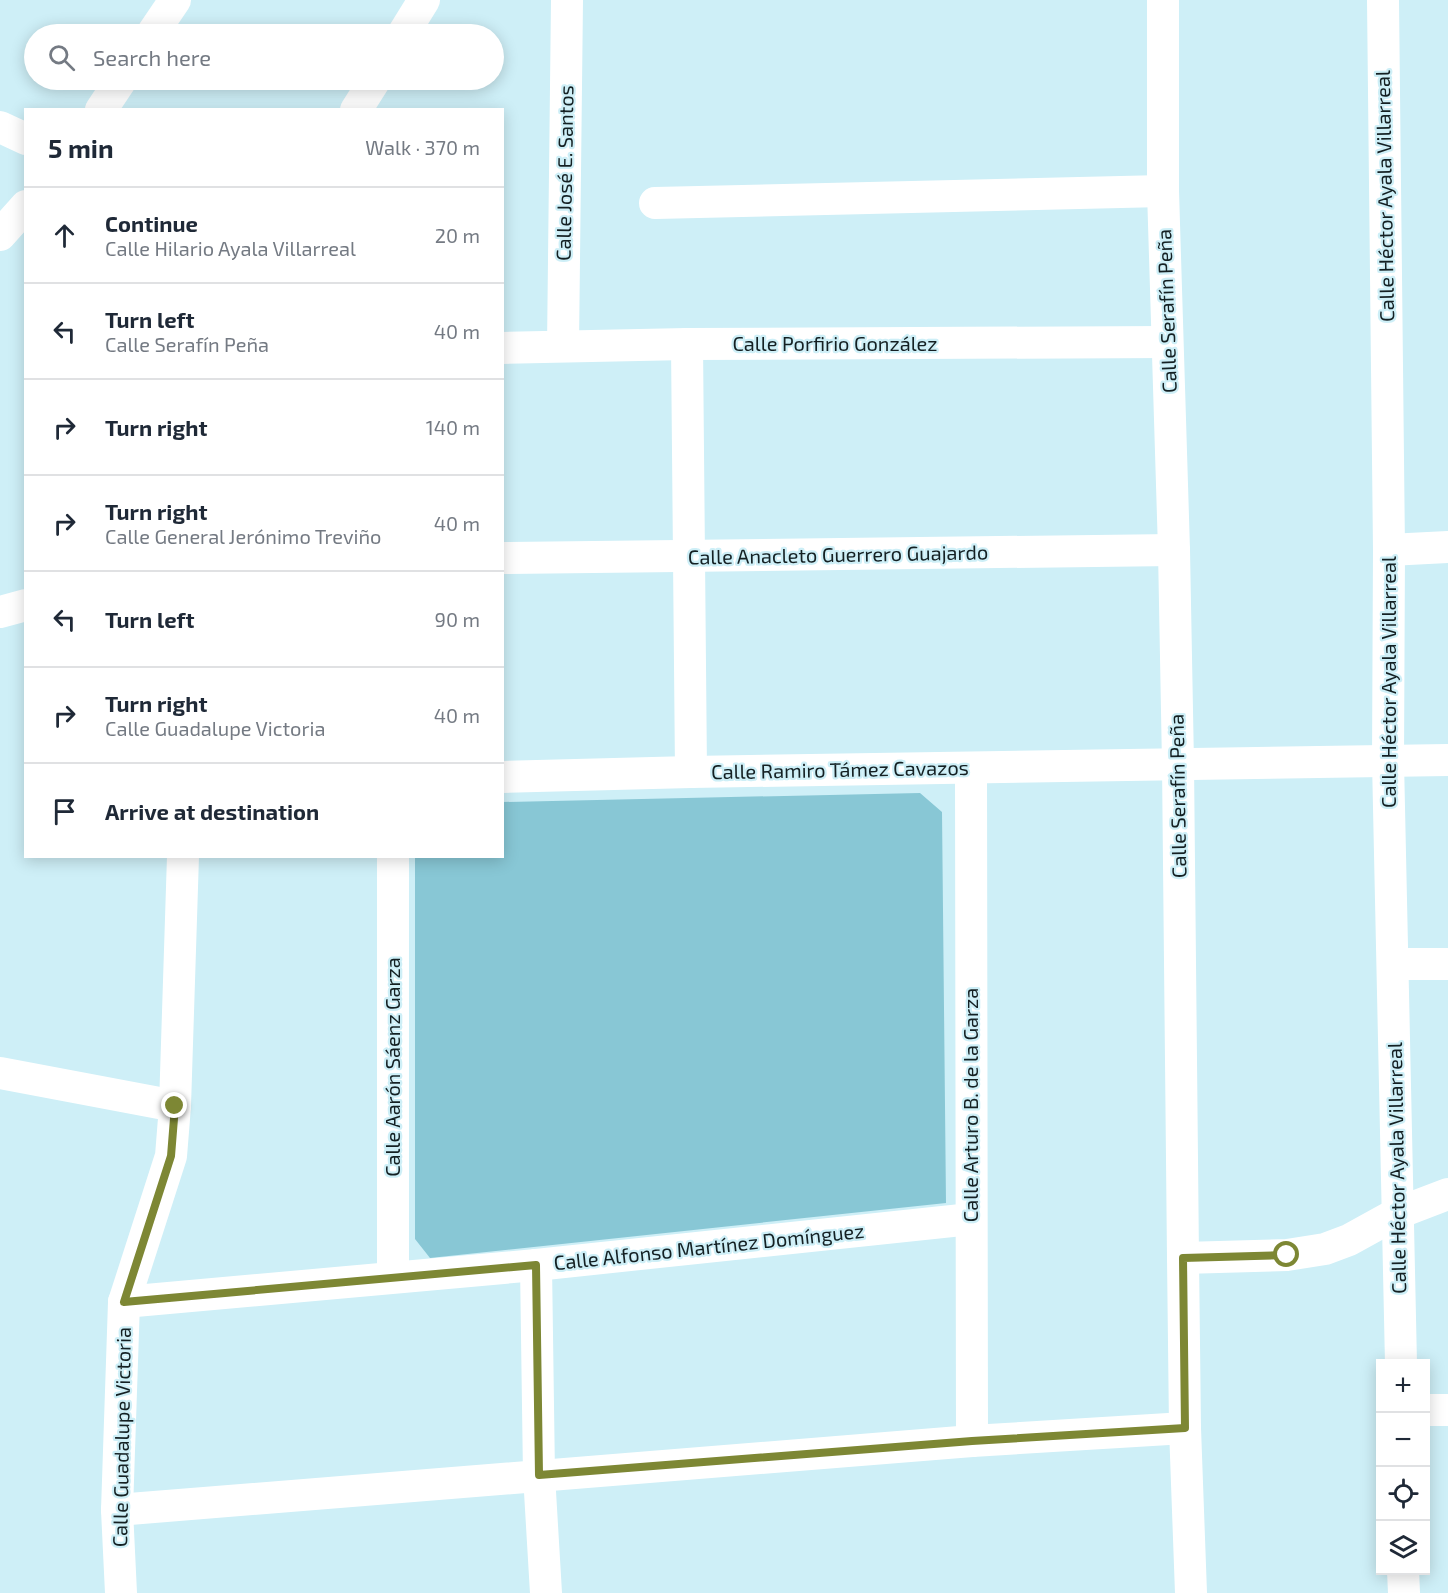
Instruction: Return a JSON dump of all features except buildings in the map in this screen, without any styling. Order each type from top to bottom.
[{"type":"street","points":[[159,24],[175,0]]},
{"type":"street","points":[[409,24],[424,0]]},
{"type":"street","name":"Calle José E. Santos","points":[[563,346],[567,0]]},
{"type":"street","name":"Calle Serafín Peña","points":[[1163,0],[1163,190],[1174,550],[1185,1428],[1191,1593]]},
{"type":"street","name":"Calle Héctor Ayala Villarreal","points":[[1383,0],[1389,550],[1388,761],[1401,1359]]},
{"type":"street","points":[[102,108],[114,90]]},
{"type":"street","points":[[357,108],[369,90]]},
{"type":"street","points":[[0,127],[24,138]]},
{"type":"street","points":[[655,203],[1163,190]]},
{"type":"street","points":[[0,235],[24,208]]},
{"type":"street","name":"Calle Porfirio González","points":[[504,348],[1167,342]]},
{"type":"street","points":[[687,345],[691,772]]},
{"type":"street","points":[[1389,550],[1448,547]]},
{"type":"street","name":"Calle Anacleto Guerrero Guajardo","points":[[504,558],[1174,550]]},
{"type":"street","points":[[0,612],[24,605]]},
{"type":"street","name":"Calle Ramiro Támez Cavazos","points":[[504,777],[1448,760]]},
{"type":"street","name":"Calle Arturo B. de la Garza","points":[[971,768],[972,1441]]},
{"type":"street","name":"Calle Guadalupe Victoria","points":[[121,1593],[117,1510],[124,1302],[171,1156],[175,1106],[183,858]]},
{"type":"street","name":"Calle Aarón Sáenz Garza","points":[[393,858],[393,1277]]},
{"type":"street","points":[[1393,964],[1448,964]]},
{"type":"street","points":[[0,1073],[175,1106]]},
{"type":"street","points":[[1183,1258],[1287,1255],[1325,1249],[1349,1240],[1398,1213],[1448,1194]]},
{"type":"street","name":"Calle Alfonso Martínez Domínguez","points":[[124,1302],[536,1265],[971,1220]]},
{"type":"street","points":[[536,1265],[539,1475],[546,1593]]},
{"type":"street","points":[[1430,1410],[1448,1410]]},
{"type":"street","points":[[117,1510],[972,1441],[1185,1428]]},
{"type":"street","points":[[1404,1575],[1404,1593]]},
{"type":"shaded area","points":[[920,793],[942,812],[946,1203],[430,1258],[415,1239],[415,858],[504,858],[504,802]]},
{"type":"route","points":[[175,1106],[171,1156],[124,1302],[536,1265],[539,1475],[972,1441],[1185,1428],[1183,1258],[1287,1255]]}]
